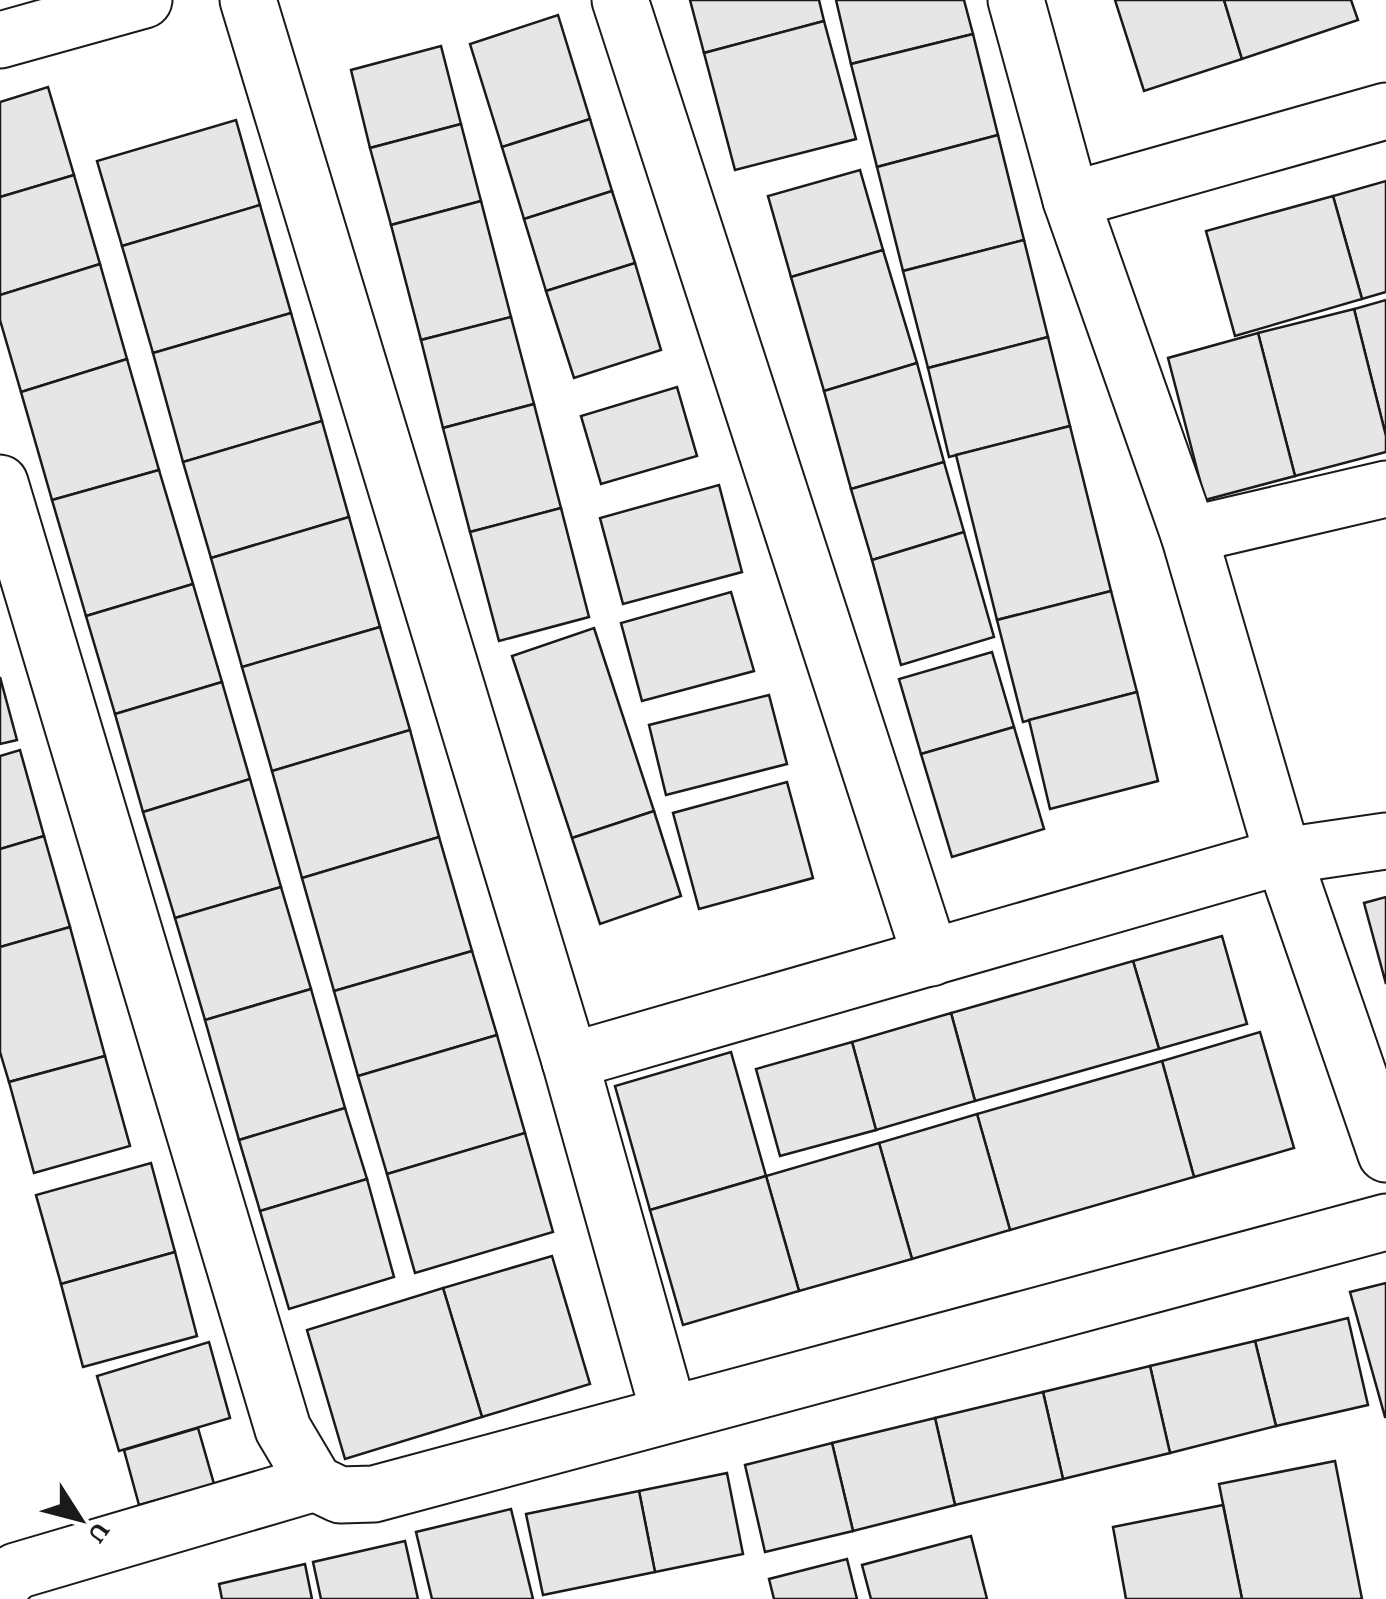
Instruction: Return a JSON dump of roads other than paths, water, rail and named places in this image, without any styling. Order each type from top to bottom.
[{"type":"street","points":[[0,40],[144,0]]},
{"type":"street","points":[[248,0],[570,1061],[668,1413]]},
{"type":"street","points":[[620,0],[931,958]]},
{"type":"street","points":[[1016,0],[1071,200],[1189,535],[1284,856],[1386,1154]]},
{"type":"street","points":[[1071,200],[1386,111]]},
{"type":"street","points":[[0,483],[282,1429],[315,1483],[340,1495],[374,1494],[1386,1222]]},
{"type":"street","points":[[1189,535],[1386,489]]},
{"type":"street","points":[[570,1061],[1284,856],[1386,841]]},
{"type":"street","points":[[0,1586],[16,1571],[315,1483]]}]
